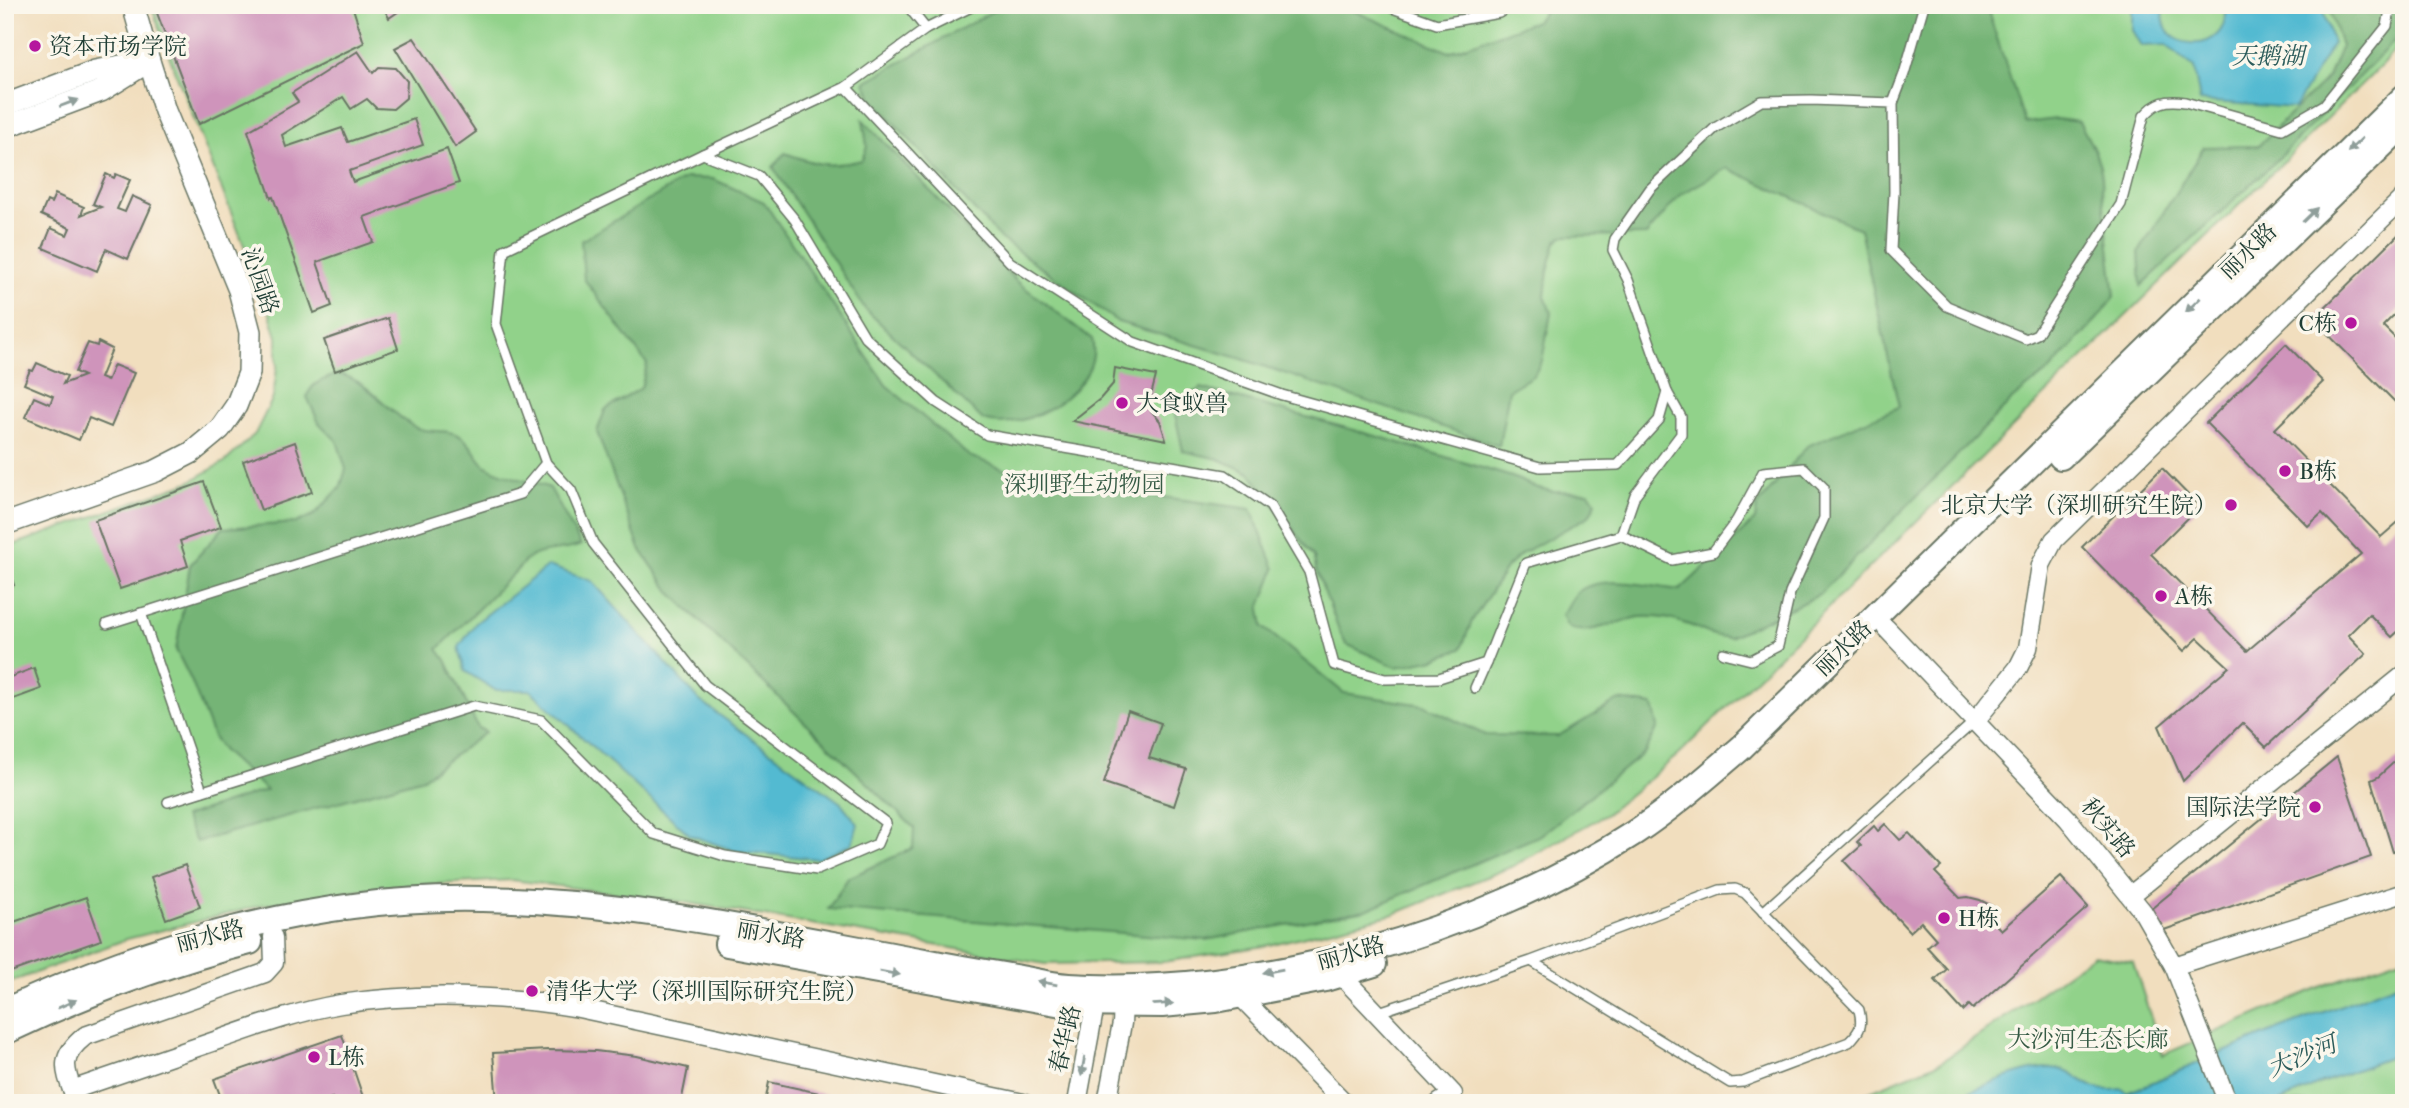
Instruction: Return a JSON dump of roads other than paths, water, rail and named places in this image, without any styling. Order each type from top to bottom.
[{"type":"main road","name":"丽水路","points":[[5,1032],[140,974],[273,937],[362,921],[460,914],[590,921],[1062,1004],[1110,999],[1164,987],[1304,966],[1431,930],[1568,871],[1634,833],[1691,791],[1741,748],[2404,97]]},
{"type":"main road","name":"丽水路","points":[[5,1011],[97,971],[212,934],[349,907],[442,899],[546,901],[618,908],[1066,986],[1110,999],[1162,1005],[1240,996],[1340,974],[1443,941],[1573,884],[1644,844],[1703,801],[1753,757],[2404,124]]},
{"type":"street","name":"沁园路","points":[[5,524],[156,471],[191,453],[220,429],[236,406],[249,373],[250,332],[239,290],[165,111],[133,5]]},
{"type":"street","points":[[5,105],[95,71],[149,61]]},
{"type":"street","points":[[5,127],[101,91],[149,61]]},
{"type":"street","points":[[1976,720],[2018,668],[2028,648],[2041,565],[2054,540],[2404,197]]},
{"type":"street","name":"秋实路","points":[[1886,628],[2068,819],[2131,895],[2174,966],[2228,1103]]},
{"type":"street","points":[[2131,895],[2404,675]]},
{"type":"street","points":[[2174,966],[2404,894]]},
{"type":"street","points":[[273,937],[274,963],[265,973],[85,1036],[68,1053],[65,1067],[75,1096],[276,1020],[326,1007],[392,997],[459,995],[521,999],[574,1007],[1023,1103]]},
{"type":"street","points":[[1340,974],[1453,1094],[1439,1103]]},
{"type":"street","points":[[1240,996],[1345,1103]]},
{"type":"street","points":[[1107,1103],[1122,1023],[1110,999]]},
{"type":"street","name":"春华路","points":[[1077,1103],[1110,999]]},
{"type":"lane","points":[[908,5],[926,29]]},
{"type":"lane","points":[[169,802],[474,706],[541,720],[654,834],[725,856],[817,870],[877,844],[887,823],[705,685],[593,543],[571,491],[546,463],[496,324],[504,250],[846,87],[926,29],[975,5]]},
{"type":"lane","points":[[1384,5],[1437,24],[1499,13],[1511,5]]},
{"type":"lane","points":[[1924,5],[1893,103],[1894,192],[1891,250],[1947,306],[2026,339],[2037,334],[2121,204],[2144,116],[2154,105],[2170,99],[2282,129],[2324,105],[2387,26],[2391,5]]},
{"type":"lane","points":[[846,87],[1010,262],[1133,342],[1282,396],[1541,467],[1618,465],[1659,420],[1667,392]]},
{"type":"lane","points":[[1621,535],[1634,495],[1681,434],[1681,417],[1667,392],[1629,280],[1613,250],[1615,239],[1650,189],[1715,128],[1761,101],[1893,103]]},
{"type":"lane","points":[[703,154],[759,176],[795,220],[865,337],[936,402],[987,435],[1225,475],[1270,506],[1308,572],[1334,665],[1385,679],[1439,678],[1486,663]]},
{"type":"lane","points":[[107,624],[520,495],[546,463]]},
{"type":"lane","points":[[1475,688],[1526,563],[1621,535],[1672,560],[1713,552],[1737,520],[1763,472],[1804,468],[1824,488],[1824,517],[1790,593],[1778,646],[1751,660],[1723,653]]},
{"type":"lane","points":[[141,612],[202,791]]},
{"type":"lane","points":[[1763,912],[1976,720]]},
{"type":"lane","points":[[1376,1013],[1531,961],[1720,890],[1735,889],[1745,893],[1859,1010],[1862,1023],[1859,1032],[1849,1042],[1743,1082],[1730,1083],[1531,961]]},
{"type":"water","name":"天鹅湖","points":[[2165,5],[2164,21],[2170,33],[2180,41],[2193,43],[2206,41],[2217,34],[2224,22],[2224,5],[2321,5],[2333,43],[2295,108],[2200,101],[2194,68],[2166,45],[2141,46],[2132,30],[2132,6]]},
{"type":"water","points":[[548,566],[592,581],[700,701],[841,803],[858,824],[852,844],[818,859],[735,851],[690,835],[530,690],[495,690],[465,671],[459,647],[476,623]]},
{"type":"water","name":"大沙河","points":[[2404,981],[2404,1052],[2321,1083],[2277,1103],[1942,1103],[2019,1073],[2050,1068],[2071,1074],[2095,1088],[2122,1089],[2127,1093],[2269,1033]]},
{"type":"place","name":"资本市场学院","points":[[35,46]]},
{"type":"place","name":"C栋","points":[[2351,323]]},
{"type":"place","name":"大食蚁兽","points":[[1122,403]]},
{"type":"place","name":"B栋","points":[[2285,471]]},
{"type":"place","name":"北京大学（深圳研究生院）","points":[[2231,505]]},
{"type":"place","name":"A栋","points":[[2161,596]]},
{"type":"place","name":"国际法学院","points":[[2315,807]]},
{"type":"place","name":"H栋","points":[[1944,918]]},
{"type":"place","name":"清华大学（深圳国际研究生院）","points":[[532,991]]},
{"type":"place","name":"L栋","points":[[314,1057]]},
{"type":"park label","name":"深圳野生动物园","points":[[1084,484]]},
{"type":"park label","name":"大沙河生态长廊","points":[[2088,1039]]}]
